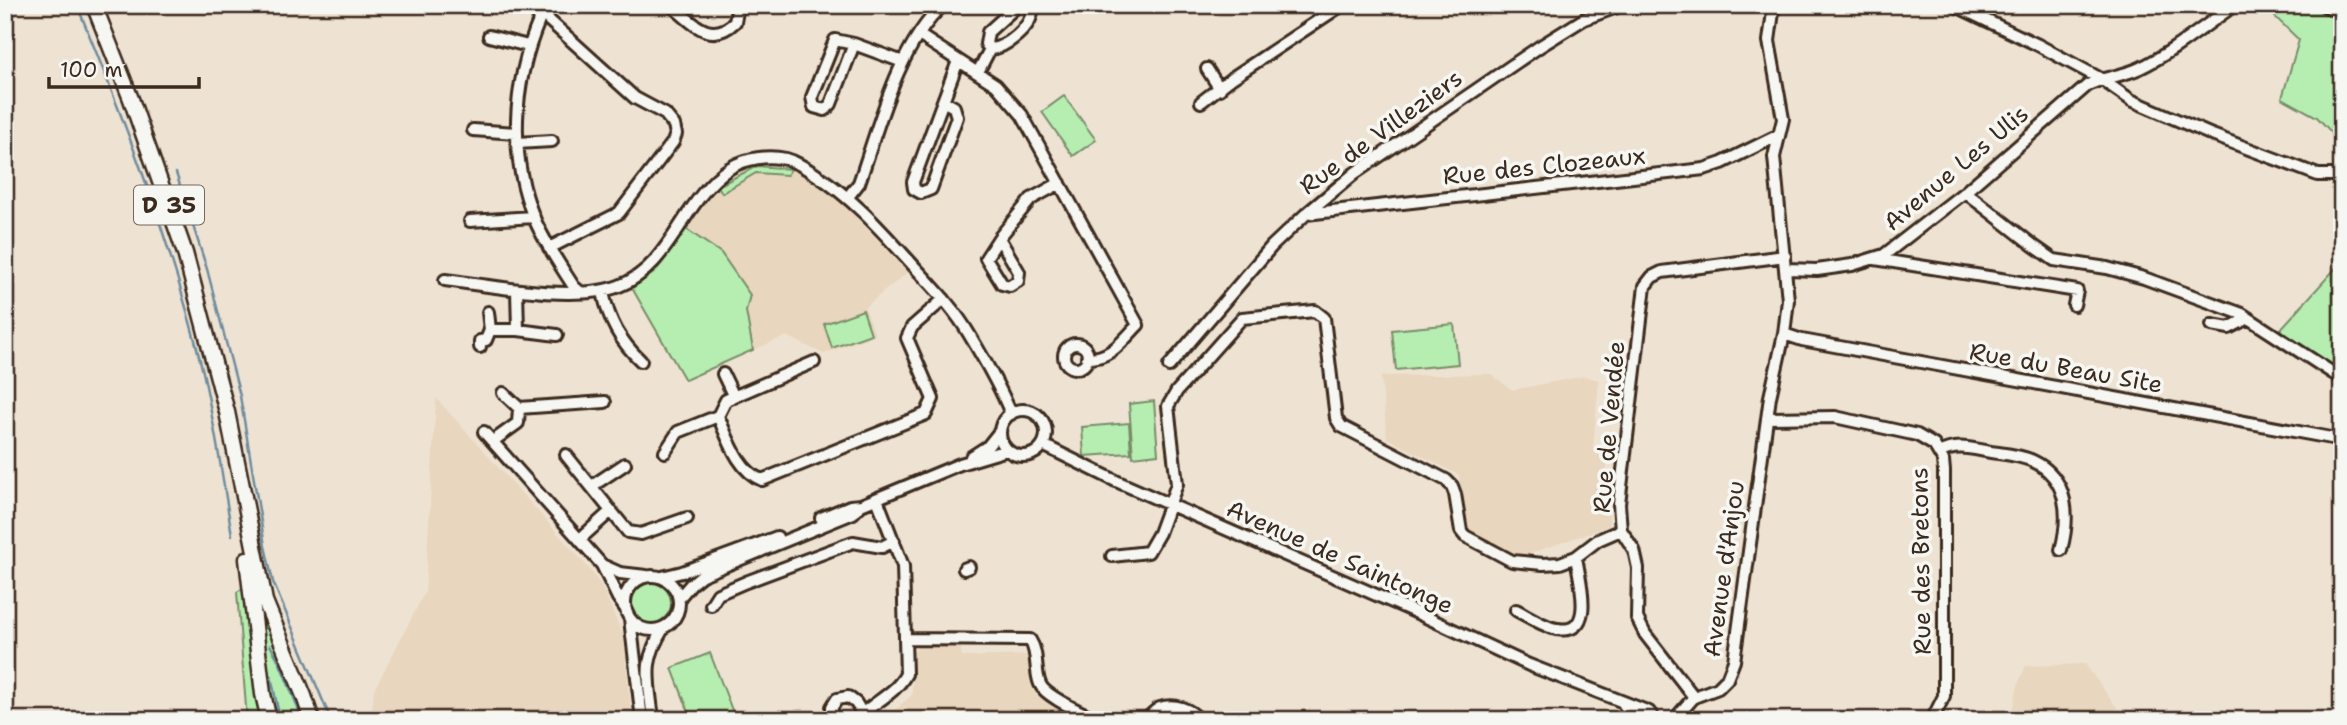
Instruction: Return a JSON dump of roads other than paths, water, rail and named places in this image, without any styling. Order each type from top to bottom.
[{"type":"main road","name":"D 35","points":[[94,5],[136,111],[185,253],[224,400],[265,601],[314,720]]},
{"type":"main road","name":"D 35","points":[[239,478],[252,607],[269,720]]},
{"type":"street","points":[[671,5],[699,28],[713,33],[722,32],[735,22],[738,5]]},
{"type":"street","points":[[848,197],[859,183],[903,62],[919,35],[943,5]]},
{"type":"street","points":[[990,49],[986,44],[988,32],[1018,5]]},
{"type":"street","points":[[978,72],[990,49],[1003,46],[1030,22],[1032,9],[1028,5]]},
{"type":"street","points":[[1201,102],[1232,78],[1342,5]]},
{"type":"street","name":"Rue de Villeziers","points":[[1169,366],[1272,246],[1355,173],[1494,76],[1584,19],[1622,5]]},
{"type":"street","name":"Avenue d'Anjou","points":[[1674,720],[1694,697],[1718,688],[1727,679],[1734,661],[1770,397],[1784,334],[1788,300],[1787,269],[1774,157],[1782,110],[1769,41],[1774,5]]},
{"type":"street","points":[[1954,5],[2038,45],[2101,79],[2131,100],[2212,135],[2342,184]]},
{"type":"street","points":[[2101,79],[2137,70],[2235,5]]},
{"type":"street","points":[[2324,5],[2342,14]]},
{"type":"street","points":[[549,248],[619,213],[673,142],[676,134],[674,125],[665,114],[635,98],[544,9],[528,46],[519,88],[517,138],[520,166],[534,217],[549,248],[579,291]]},
{"type":"street","points":[[919,35],[996,85],[1022,115],[1138,326],[1108,355],[1087,358]]},
{"type":"street","points":[[488,36],[528,46]]},
{"type":"street","points":[[854,44],[831,104],[825,110],[814,107],[812,97],[833,44],[839,40],[854,44],[903,62]]},
{"type":"street","points":[[943,101],[954,107],[957,117],[931,189],[921,193],[914,189],[913,182],[943,101],[958,61]]},
{"type":"street","points":[[1207,69],[1220,89]]},
{"type":"street","name":"Avenue Les Ulis","points":[[1787,269],[1817,270],[1852,265],[1872,259],[1895,247],[1965,192],[2088,85],[2101,79]]},
{"type":"street","points":[[473,130],[552,141]]},
{"type":"street","name":"Rue des Clozeaux","points":[[1306,214],[1704,169],[1779,135]]},
{"type":"street","points":[[445,281],[517,290],[603,292],[642,274],[717,177],[738,163],[762,158],[788,159],[848,197],[868,215],[944,299],[968,332],[1011,414]]},
{"type":"street","points":[[2318,175],[2342,175]]},
{"type":"street","points":[[999,238],[1031,200],[1060,183]]},
{"type":"street","points":[[1965,192],[2054,260],[2107,268],[2144,278],[2248,318],[2342,379]]},
{"type":"street","points":[[470,221],[534,217]]},
{"type":"street","name":"Rue de Vendée","points":[[1694,697],[1645,634],[1637,618],[1638,568],[1634,550],[1621,530],[1619,504],[1645,286],[1651,277],[1662,272],[1785,256]]},
{"type":"street","points":[[1872,259],[2077,291],[2074,305]]},
{"type":"street","points":[[517,290],[518,330]]},
{"type":"street","points":[[603,292],[615,329],[625,345],[641,361]]},
{"type":"street","points":[[718,416],[734,453],[754,477],[762,480],[926,415],[933,399],[907,338],[912,327],[944,299]]},
{"type":"street","points":[[1112,556],[1148,552],[1159,533],[1177,484],[1168,407],[1177,391],[1242,318],[1308,311],[1320,312],[1324,318],[1336,418],[1341,426],[1446,480],[1455,494],[1458,523],[1465,536],[1512,561],[1543,564],[1560,563],[1576,557],[1598,540],[1621,530]]},
{"type":"street","points":[[480,347],[480,341],[486,340],[490,330],[488,312]]},
{"type":"street","points":[[2212,325],[2228,328],[2248,318]]},
{"type":"street","points":[[490,330],[557,335]]},
{"type":"street","name":"Rue du Beau Site","points":[[1784,334],[1802,340],[2342,440]]},
{"type":"street","points":[[665,452],[678,432],[718,416],[726,400],[814,362]]},
{"type":"street","points":[[723,374],[734,397]]},
{"type":"street","points":[[503,393],[519,408],[605,402]]},
{"type":"street","points":[[493,441],[518,423],[519,408]]},
{"type":"street","points":[[960,464],[988,446],[1011,414],[1031,411],[1042,419],[1046,432],[1039,450],[1019,456],[1007,450],[1000,431]]},
{"type":"street","name":"Rue des Bretons","points":[[1767,418],[1835,417],[1926,439],[1940,453],[1944,471],[1944,696],[1932,720]]},
{"type":"street","points":[[484,432],[602,565],[630,619],[642,720]]},
{"type":"street","name":"Avenue de Saintonge","points":[[1043,445],[1077,463],[1530,665],[1649,712],[1657,720]]},
{"type":"street","points":[[1940,453],[1948,447],[1960,446],[2022,457],[2045,468],[2058,485],[2066,506],[2066,530],[2061,550]]},
{"type":"street","points":[[679,598],[702,575],[853,513],[861,506],[960,464],[1007,450]]},
{"type":"street","points":[[566,455],[628,532],[641,534],[687,518]]},
{"type":"street","points":[[592,485],[625,464]]},
{"type":"street","points":[[832,720],[832,707],[837,699],[848,697],[856,702],[859,716],[888,695],[906,674],[903,566],[877,499]]},
{"type":"street","points":[[602,565],[620,572],[662,577],[782,535],[850,506],[861,506]]},
{"type":"street","points":[[580,539],[611,511]]},
{"type":"street","points":[[711,604],[718,594],[853,541],[882,547],[894,541]]},
{"type":"street","points":[[1516,610],[1556,629],[1568,629],[1578,624],[1583,616],[1576,557]]},
{"type":"street","points":[[625,608],[625,599],[632,584],[646,576]]},
{"type":"street","points":[[653,720],[647,663],[651,648],[664,627],[675,618],[679,598],[676,588],[662,577]]},
{"type":"street","points":[[630,619],[646,629],[664,627]]},
{"type":"street","points":[[906,639],[1030,640],[1035,648],[1039,682],[1044,691],[1097,720]]},
{"type":"street","points":[[1623,703],[1633,720]]},
{"type":"street","points":[[1146,720],[1159,708],[1174,706],[1193,713],[1199,720]]},
{"type":"waterway","points":[[77,5],[130,140],[178,279],[203,372],[232,535]]},
{"type":"waterway","points":[[176,173],[207,269],[240,396],[273,582],[331,720]]},
{"type":"waterway","points":[[270,645],[303,720]]},
{"type":"waterway","points":[[271,676],[280,720]]}]
